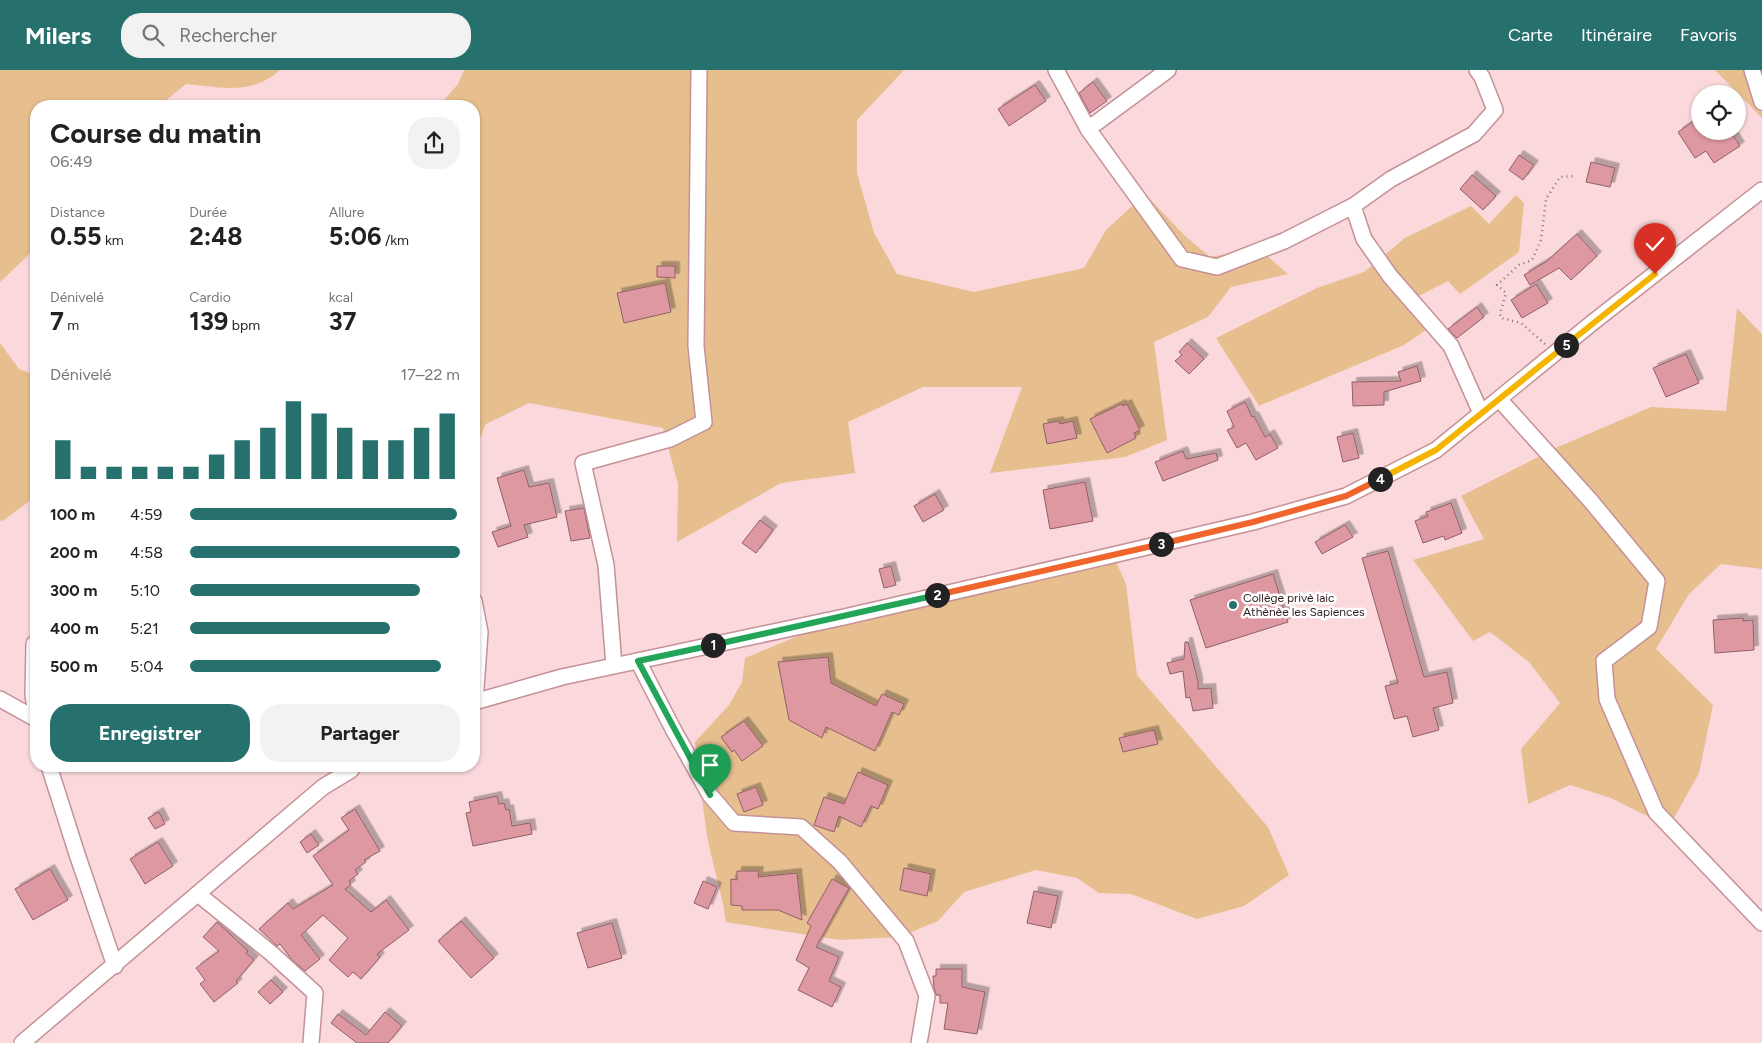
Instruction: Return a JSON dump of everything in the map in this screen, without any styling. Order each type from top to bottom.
[{"type":"street","points":[[614,666],[606,565],[583,463],[670,439],[704,422],[696,346],[699,70]]},
{"type":"street","points":[[1056,70],[1088,129],[1182,259],[1217,267],[1284,241],[1353,206],[1391,179],[1474,134],[1495,110],[1482,77],[1477,70]]},
{"type":"street","points":[[1088,129],[1168,70]]},
{"type":"street","points":[[1752,70],[1762,102]]},
{"type":"street","points":[[480,700],[562,677],[853,614],[1164,543],[1253,522],[1346,496],[1436,450],[1556,352],[1762,190]]},
{"type":"street","points":[[1353,206],[1364,239],[1374,254],[1390,276],[1451,346],[1481,413]]},
{"type":"street","points":[[1499,399],[1590,500],[1658,581],[1649,628],[1604,661],[1607,699],[1656,812],[1762,922]]},
{"type":"street","points":[[638,661],[710,795],[734,823],[801,827],[840,862],[906,941],[927,996],[919,1043]]},
{"type":"street","points":[[0,699],[30,716]]},
{"type":"street","points":[[51,772],[115,966]]},
{"type":"street","points":[[22,1043],[324,787],[348,772]]},
{"type":"street","points":[[198,894],[272,953],[315,994],[311,1043]]},
{"type":"path","points":[[1556,352],[1521,323],[1501,318],[1500,314],[1506,293],[1497,285],[1519,265],[1532,260],[1542,240],[1546,199],[1560,177],[1576,176]]},
{"type":"shaded area","points":[[0,70],[280,70],[258,84],[247,87],[223,88],[186,84],[166,100],[30,100],[30,254],[0,282]]},
{"type":"shaded area","points":[[464,70],[904,70],[857,120],[857,173],[874,233],[897,274],[974,292],[1084,268],[1106,230],[1145,194],[1184,235],[1210,257],[1258,248],[1288,274],[1231,287],[1208,317],[1154,342],[1167,440],[1125,457],[990,473],[1022,387],[923,387],[848,422],[855,473],[781,483],[677,542],[678,484],[663,428],[529,403],[486,424],[480,438],[480,100],[444,100],[458,84]]},
{"type":"shaded area","points":[[1715,70],[1762,70],[1762,118],[1746,102],[1746,85],[1730,85]]},
{"type":"shaded area","points":[[1516,195],[1524,203],[1519,252],[1460,294],[1448,281],[1413,299],[1429,328],[1404,345],[1259,406],[1216,338],[1317,288],[1364,272],[1405,238],[1471,206],[1489,224]]},
{"type":"shaded area","points":[[1737,308],[1762,334],[1762,569],[1721,564],[1689,594],[1656,649],[1713,705],[1699,773],[1669,827],[1611,798],[1570,785],[1528,804],[1521,749],[1560,703],[1529,662],[1490,632],[1473,641],[1413,560],[1484,539],[1461,496],[1558,447],[1651,407],[1726,411]]},
{"type":"shaded area","points":[[0,343],[19,369],[30,373],[30,501],[0,521]]},
{"type":"shaded area","points":[[1113,555],[1126,584],[1137,675],[1268,827],[1289,875],[1244,906],[1197,919],[1131,894],[1099,893],[1077,878],[1036,870],[964,892],[938,921],[899,937],[840,940],[726,922],[707,835],[695,742],[729,705],[742,682],[745,658],[844,617]]},
{"type":"building","points":[[1093,82],[1107,101],[1090,113],[1079,93]]},
{"type":"building","points":[[1035,85],[1046,101],[1009,126],[998,109]]},
{"type":"building","points":[[1691,123],[1691,140],[1736,140],[1740,146],[1714,163],[1706,151],[1695,158],[1678,132]]},
{"type":"building","points":[[1519,155],[1534,165],[1523,180],[1509,170]]},
{"type":"building","points":[[1591,162],[1615,168],[1610,187],[1586,182]]},
{"type":"building","points":[[1472,175],[1496,196],[1483,210],[1460,189]]},
{"type":"building","points":[[1577,234],[1597,256],[1571,280],[1559,268],[1530,285],[1524,275],[1547,261]]},
{"type":"building","points":[[657,266],[675,266],[675,278],[657,277]]},
{"type":"building","points":[[665,283],[671,312],[624,323],[617,293]]},
{"type":"building","points":[[1536,284],[1548,303],[1522,318],[1511,300]]},
{"type":"building","points":[[1477,307],[1484,317],[1457,338],[1448,329]]},
{"type":"building","points":[[1187,343],[1204,359],[1189,374],[1175,361],[1182,355],[1179,352]]},
{"type":"building","points":[[1686,354],[1699,383],[1666,397],[1653,368]]},
{"type":"building","points":[[1417,366],[1421,381],[1384,392],[1384,405],[1353,406],[1352,382],[1401,381],[1398,372]]},
{"type":"building","points":[[1245,402],[1265,437],[1270,434],[1278,448],[1256,460],[1246,443],[1237,448],[1227,430],[1234,427],[1227,411]]},
{"type":"building","points":[[1121,404],[1123,406],[1127,404],[1140,430],[1134,433],[1136,438],[1107,453],[1090,419]]},
{"type":"building","points":[[1059,421],[1060,424],[1073,421],[1077,438],[1047,444],[1043,424]]},
{"type":"building","points":[[1353,433],[1359,458],[1343,462],[1337,437]]},
{"type":"building","points":[[1183,451],[1186,459],[1216,453],[1218,460],[1163,481],[1155,462]]},
{"type":"building","points":[[524,470],[529,487],[549,483],[557,517],[524,525],[528,537],[498,547],[492,532],[511,526],[497,478]]},
{"type":"building","points":[[1085,482],[1093,521],[1050,529],[1043,490]]},
{"type":"building","points":[[935,494],[944,510],[923,522],[914,506]]},
{"type":"building","points":[[1451,503],[1462,533],[1445,540],[1444,536],[1423,543],[1415,521],[1428,516],[1426,512]]},
{"type":"building","points":[[584,508],[590,538],[571,541],[565,511]]},
{"type":"building","points":[[760,520],[773,530],[756,553],[742,543]]},
{"type":"building","points":[[1345,525],[1353,537],[1322,554],[1315,542]]},
{"type":"building","points":[[1388,551],[1424,677],[1447,672],[1453,703],[1433,708],[1439,730],[1413,737],[1407,716],[1394,719],[1385,686],[1398,683],[1362,558]]},
{"type":"building","points":[[891,566],[896,585],[884,588],[879,569]]},
{"type":"building","points":[[1273,574],[1288,622],[1206,648],[1190,600]]},
{"type":"building","points":[[1743,618],[1743,621],[1753,620],[1754,650],[1715,653],[1713,620]]},
{"type":"building","points":[[1185,642],[1188,642],[1198,681],[1198,689],[1211,688],[1213,708],[1193,711],[1190,697],[1186,698],[1183,671],[1170,674],[1167,663],[1184,659]]},
{"type":"building","points":[[828,657],[831,683],[876,706],[882,694],[904,704],[899,715],[892,712],[875,751],[826,727],[822,738],[789,720],[778,662]]},
{"type":"building","points":[[744,721],[763,746],[742,761],[734,750],[732,752],[721,737]]},
{"type":"building","points":[[1154,730],[1158,744],[1123,752],[1119,738]]},
{"type":"building","points":[[858,772],[888,785],[878,809],[871,806],[861,827],[839,816],[834,832],[814,825],[824,797],[844,804]]},
{"type":"building","points":[[756,787],[763,805],[744,812],[737,794]]},
{"type":"building","points":[[497,796],[499,804],[504,803],[506,810],[509,809],[512,826],[530,823],[532,834],[473,846],[466,813],[471,812],[469,802]]},
{"type":"building","points":[[355,809],[380,851],[364,860],[366,862],[355,870],[358,874],[349,881],[351,885],[345,889],[371,912],[386,900],[409,930],[377,954],[380,957],[361,979],[353,972],[348,977],[329,960],[348,938],[323,915],[301,935],[320,959],[305,971],[292,960],[280,944],[277,946],[259,929],[288,903],[293,909],[333,885],[313,856],[349,830],[341,818]]},
{"type":"building","points":[[159,812],[165,824],[155,829],[148,818]]},
{"type":"building","points":[[311,834],[319,845],[307,853],[300,842]]},
{"type":"building","points":[[158,842],[173,866],[145,884],[130,859]]},
{"type":"building","points":[[904,868],[931,874],[927,896],[900,890]]},
{"type":"building","points":[[50,869],[68,900],[33,920],[15,889]]},
{"type":"building","points":[[737,871],[759,871],[758,877],[797,873],[802,920],[778,910],[742,910],[742,906],[731,905],[731,879],[737,880]]},
{"type":"building","points":[[832,879],[849,888],[816,947],[839,957],[829,981],[841,987],[832,1007],[798,990],[809,968],[796,960],[811,926],[807,923]]},
{"type":"building","points":[[703,881],[717,887],[708,909],[694,903]]},
{"type":"building","points":[[1034,891],[1058,896],[1051,928],[1027,923]]},
{"type":"building","points":[[461,921],[494,958],[471,978],[438,941]]},
{"type":"building","points":[[217,922],[248,951],[246,953],[254,960],[236,981],[238,983],[214,1002],[200,984],[205,980],[196,968],[219,951],[203,937]]},
{"type":"building","points":[[612,923],[622,958],[588,968],[577,933]]},
{"type":"building","points":[[936,969],[962,969],[962,987],[985,992],[977,1034],[944,1029],[948,1003],[940,1003],[940,995],[936,995],[933,976],[936,976]]},
{"type":"building","points":[[271,980],[283,992],[270,1004],[258,992]]},
{"type":"building","points":[[385,1012],[402,1026],[388,1043],[357,1043],[331,1023],[338,1014],[366,1035]]},
{"type":"place","name":"Collège privè laic Athènèe les Sapiences","points":[[1233,605]]},
{"type":"route","points":[[710,795],[638,661],[1172,541],[1253,522],[1346,496],[1436,450],[1655,274]]}]
